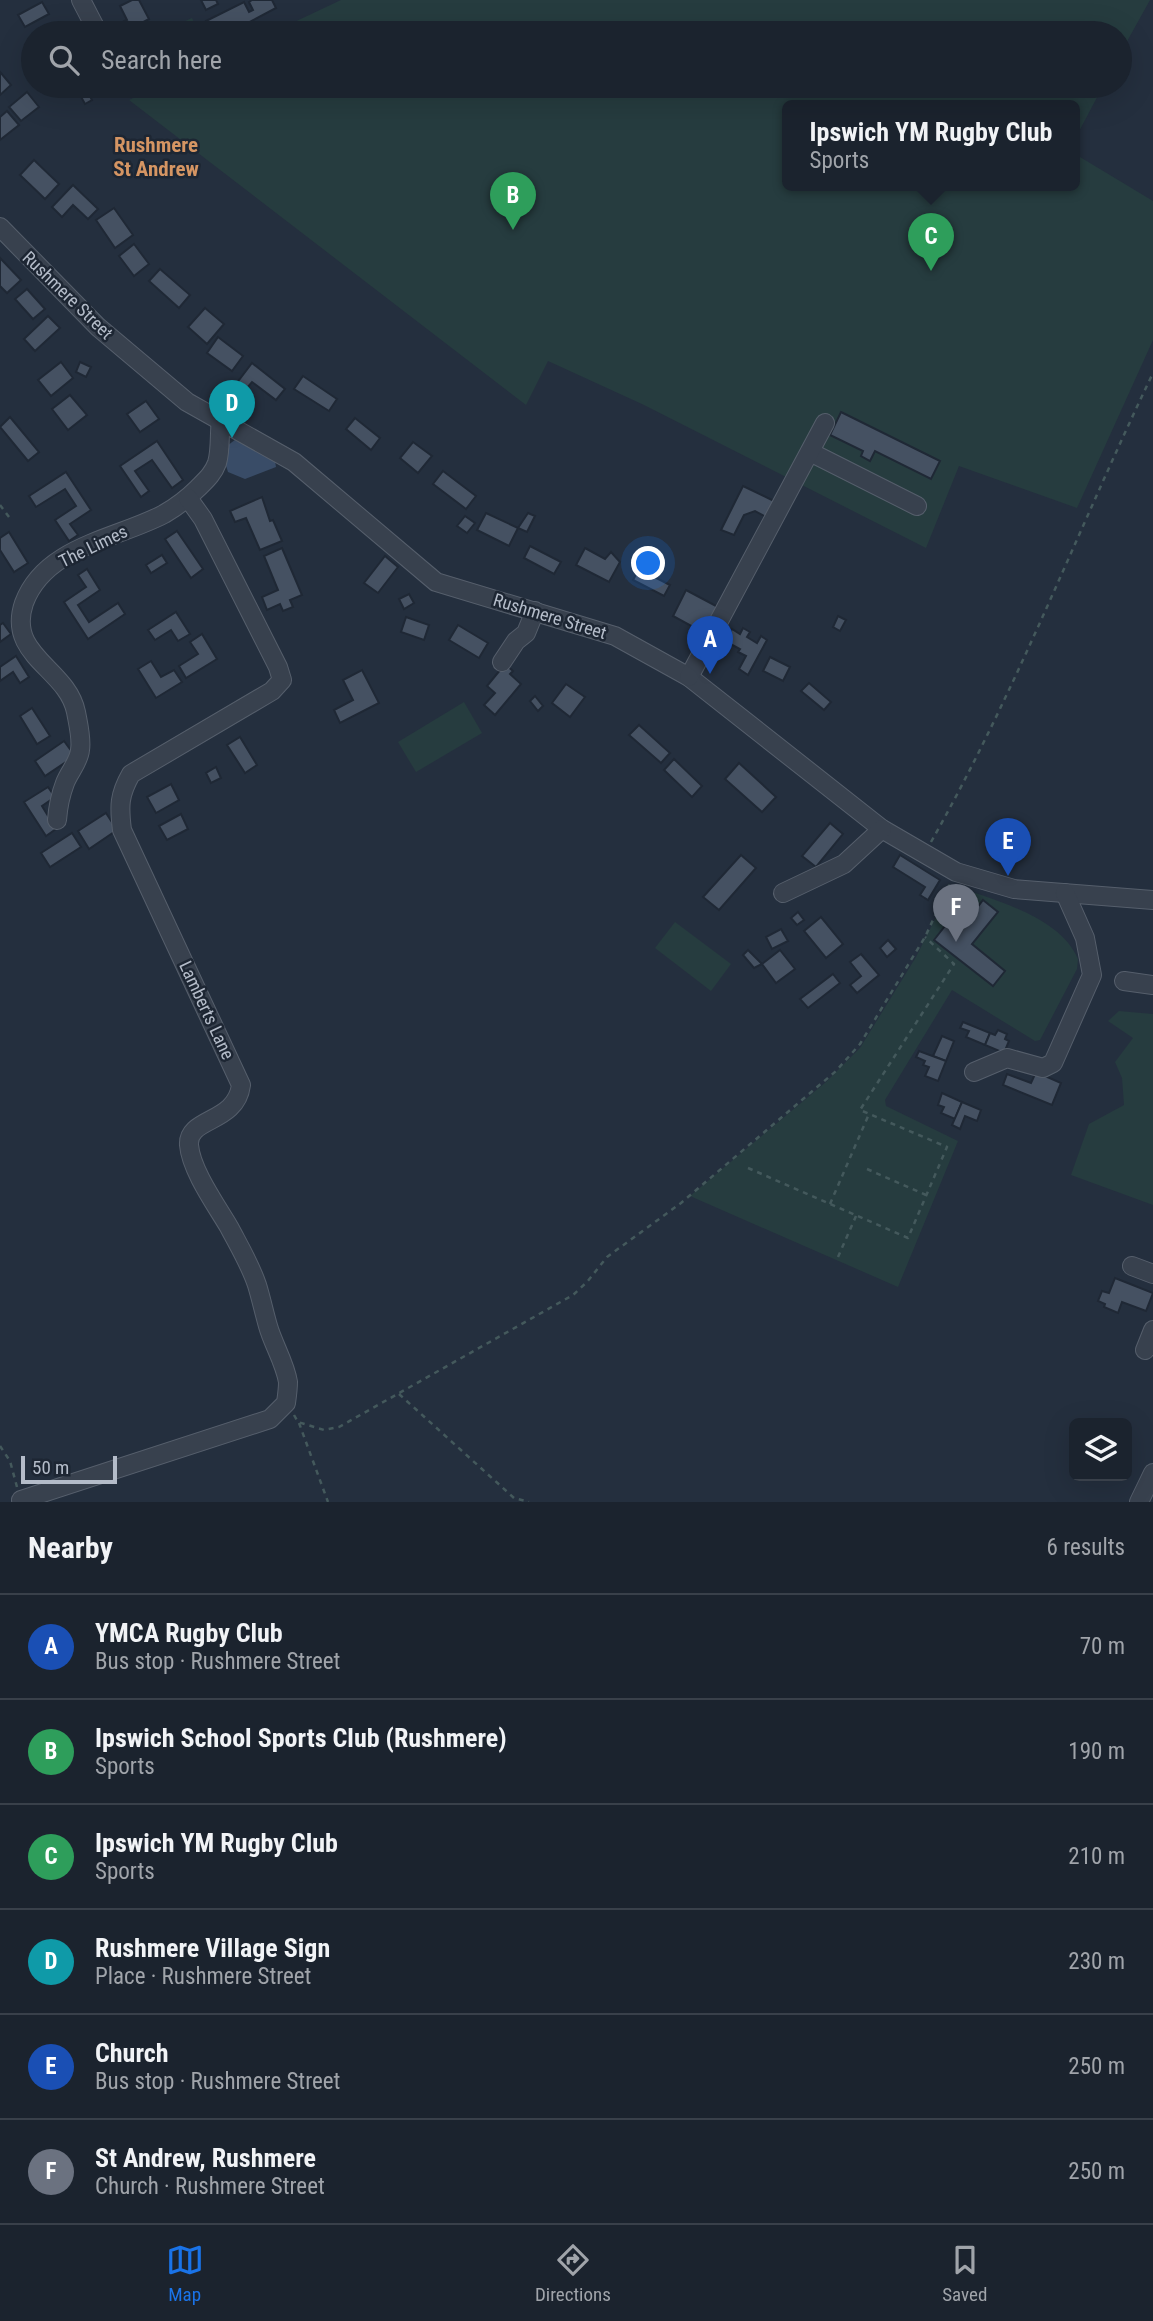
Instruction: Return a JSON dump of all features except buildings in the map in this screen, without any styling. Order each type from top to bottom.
[{"type":"street","points":[[81,0],[93,21]]},
{"type":"street","name":"Rushmere Street","points":[[0,227],[98,327],[187,402],[294,462],[436,582],[615,635],[689,677],[882,829],[956,872],[1014,889],[1153,901]]},
{"type":"street","points":[[188,498],[210,477],[218,461],[221,420]]},
{"type":"street","points":[[689,677],[825,423]]},
{"type":"street","points":[[810,452],[917,506]]},
{"type":"street","name":"The Limes","points":[[57,820],[59,799],[80,750],[76,710],[64,685],[24,642],[20,618],[34,583],[68,555],[163,514],[188,498]]},
{"type":"street","name":"Lamberts Lane","points":[[188,498],[203,519],[278,667],[282,680],[272,691],[131,774],[122,790],[122,830],[241,1085],[240,1096],[234,1105],[198,1127],[188,1142],[196,1168],[247,1260],[257,1284],[268,1327],[288,1381],[286,1403]]},
{"type":"street","points":[[502,662],[516,641],[526,633],[535,611]]},
{"type":"street","points":[[783,893],[845,864],[882,829]]},
{"type":"street","points":[[974,1072],[1007,1058],[1043,1068],[1053,1063],[1092,975],[1085,938],[1065,893]]},
{"type":"street","points":[[1124,981],[1153,985]]},
{"type":"street","points":[[1132,1266],[1153,1274]]},
{"type":"street","points":[[1145,1350],[1153,1330]]},
{"type":"street","points":[[21,1501],[270,1419],[286,1403]]},
{"type":"street","points":[[1139,1502],[1153,1473]]},
{"type":"path","points":[[924,854],[954,802],[1030,643],[1153,373]]},
{"type":"path","points":[[0,505],[12,521]]},
{"type":"path","points":[[298,1422],[324,1430],[339,1427],[573,1295],[607,1257],[681,1202],[835,1071],[860,1044],[925,937],[956,872]]},
{"type":"path","points":[[748,1168],[908,1238],[947,1147],[860,1110],[954,964],[925,937]]},
{"type":"path","points":[[830,1205],[869,1114]]},
{"type":"path","points":[[867,1170],[926,1195]]},
{"type":"path","points":[[838,1257],[856,1216]]},
{"type":"path","points":[[399,1394],[514,1498],[529,1502]]},
{"type":"path","points":[[286,1403],[298,1422],[328,1502]]},
{"type":"path","points":[[0,1446],[10,1461],[21,1501]]},
{"type":"green space","points":[[341,0],[1150,0],[1132,32],[1132,21],[296,21]]},
{"type":"green space","points":[[1097,98],[1080,130],[1080,100],[782,100],[782,191],[1080,191],[1080,157],[1153,201],[1153,340],[1077,508],[959,466],[926,548],[644,405],[548,361],[526,405],[129,100]]},
{"type":"green space","points":[[464,702],[482,733],[416,772],[398,742]]},
{"type":"green space","points":[[952,885],[1024,912],[1056,931],[1069,944],[1078,959],[1077,969],[1040,1040],[1035,1041],[952,990],[885,1100],[886,1106],[958,1141],[898,1287],[690,1196],[826,1082],[860,1048],[916,957]]},
{"type":"green space","points":[[675,922],[731,964],[711,991],[655,948]]},
{"type":"green space","points":[[1119,1011],[1153,1014],[1153,1205],[1071,1175],[1089,1124],[1124,1105],[1122,1078],[1115,1062],[1133,1038],[1108,1021]]},
{"type":"water","points":[[236,439],[275,461],[276,467],[245,479],[228,472],[223,456],[227,446]]},
{"type":"place","name":"Ipswich School Sports Club (Rushmere)","points":[[513,230]]},
{"type":"place","name":"Ipswich YM Rugby Club","points":[[931,271]]},
{"type":"place","name":"Rushmere Village Sign","points":[[232,438]]},
{"type":"place","name":"YMCA Rugby Club","points":[[710,674]]},
{"type":"place","name":"Church","points":[[1008,876]]},
{"type":"place","name":"St Andrew, Rushmere","points":[[956,942]]},
{"type":"district","name":"Rushmere St Andrew","points":[[156,157]]}]
